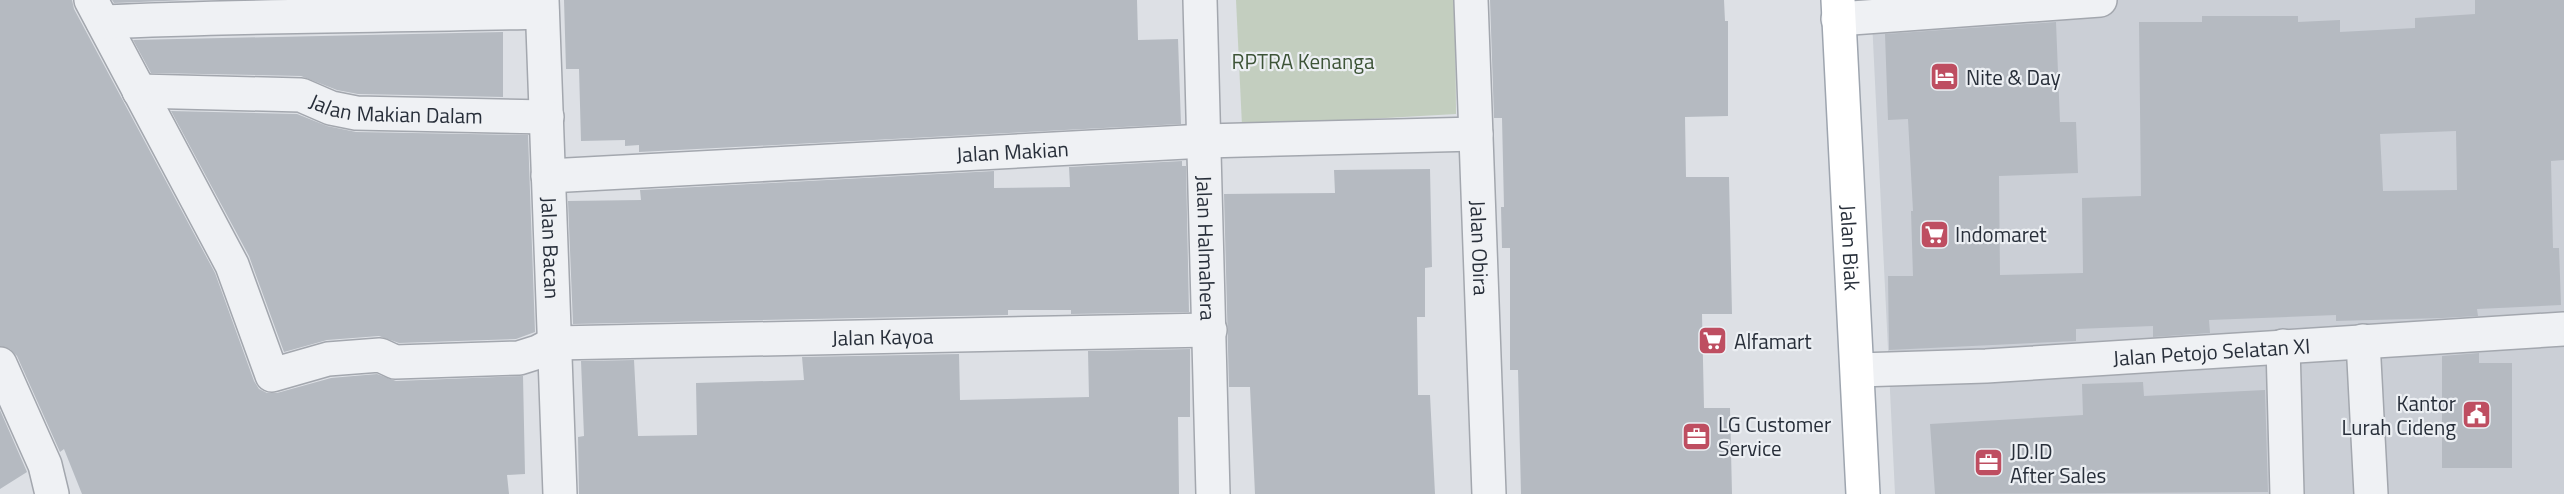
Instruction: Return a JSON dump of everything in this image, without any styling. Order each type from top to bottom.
[{"type":"main road","name":"Jalan Biak","points":[[1838,10],[1863,494]]},
{"type":"street","name":"Jalan Halmahera","points":[[1200,0],[1213,494]]},
{"type":"street","name":"Jalan Obira","points":[[1471,0],[1489,494]]},
{"type":"street","points":[[1838,10],[2100,0]]},
{"type":"street","points":[[97,11],[203,17],[340,17],[542,6]]},
{"type":"street","name":"Jalan Bacan","points":[[542,6],[560,494]]},
{"type":"street","points":[[97,11],[232,265],[272,375],[328,360],[376,355],[395,363],[519,358],[555,343]]},
{"type":"street","name":"Jalan Makian Dalam","points":[[139,91],[301,95],[331,108],[356,113],[547,117]]},
{"type":"street","name":"Jalan Makian","points":[[548,176],[1205,141],[1476,134]]},
{"type":"street","name":"Jalan Petojo Selatan XI","points":[[1858,370],[1986,366],[2564,329]]},
{"type":"street","name":"Jalan Kayoa","points":[[555,343],[1210,330]]},
{"type":"street","points":[[2363,341],[2371,494]]},
{"type":"street","points":[[2283,346],[2287,494]]},
{"type":"street","points":[[0,364],[45,465],[52,494]]},
{"type":"shaded area","points":[[1871,0],[2564,0],[2564,494],[1895,494]]},
{"type":"green space","name":"RPTRA Kenanga","points":[[1236,0],[1455,0],[1456,114],[1242,126]]},
{"type":"building","points":[[0,0],[72,0],[74,9],[215,273],[254,381],[259,389],[267,393],[277,393],[331,378],[377,374],[396,381],[523,376],[525,474],[507,475],[509,494],[82,494],[64,449],[60,452],[17,356],[10,349],[0,346]]},
{"type":"building","points":[[112,0],[189,0],[114,3]]},
{"type":"building","points":[[564,0],[1137,0],[1138,40],[1178,39],[1181,124],[639,152],[639,145],[625,146],[625,140],[581,141],[579,69],[566,69]]},
{"type":"building","points":[[1490,0],[1724,0],[1725,21],[1728,21],[1728,116],[1685,117],[1686,177],[1729,177],[1732,314],[1702,314],[1704,408],[1730,408],[1732,494],[1521,494],[1518,370],[1510,370],[1510,248],[1502,248],[1501,207],[1504,207],[1502,118],[1494,118]]},
{"type":"building","points":[[2475,0],[2564,0],[2564,160],[2551,161],[2553,248],[2559,248],[2561,305],[2477,309],[2478,316],[2442,318],[2336,321],[2336,315],[2209,320],[2210,333],[2153,337],[2153,326],[2076,329],[2076,341],[1889,350],[1888,276],[1913,276],[1911,211],[1913,211],[1908,119],[1888,120],[1885,34],[2056,22],[2060,122],[2076,122],[2078,173],[1999,176],[2000,275],[2083,273],[2082,198],[2141,196],[2139,22],[2202,22],[2202,16],[2298,16],[2298,22],[2340,20],[2340,32],[2415,28],[2415,18],[2475,14]],"holes":[[[2456,131],[2457,190],[2383,191],[2380,134]]]},
{"type":"building","points":[[503,32],[503,97],[358,94],[337,90],[301,76],[151,73],[133,40]]},
{"type":"building","points":[[171,111],[297,114],[327,126],[356,132],[528,135],[535,332],[516,339],[399,343],[379,336],[327,340],[284,352],[249,256]]},
{"type":"building","points":[[1182,161],[1182,166],[1186,166],[1189,312],[1071,314],[1071,310],[1008,310],[1008,315],[573,324],[568,201],[641,200],[640,190],[994,171],[994,188],[1070,187],[1069,167]]},
{"type":"building","points":[[1430,169],[1432,267],[1425,268],[1425,317],[1417,317],[1418,395],[1430,395],[1435,494],[1255,494],[1250,387],[1229,387],[1224,194],[1335,193],[1334,170]]},
{"type":"building","points":[[1190,349],[1190,417],[1178,417],[1179,494],[579,494],[578,437],[584,436],[581,361],[634,360],[638,436],[697,435],[696,383],[804,380],[802,357],[959,354],[960,400],[1089,397],[1088,351]]},
{"type":"building","name":"Kantor Lurah Cideng","points":[[2479,353],[2479,363],[2512,363],[2512,468],[2442,468],[2442,356]]},
{"type":"building","points":[[2143,382],[2144,396],[2265,390],[2268,492],[1935,494],[1930,424],[2083,415],[2082,384]]},
{"type":"building","points":[[0,410],[27,472],[0,489]]},
{"type":"place","name":"Nite & Day","points":[[1945,77]]},
{"type":"place","name":"Indomaret","points":[[1934,234]]},
{"type":"place","name":"Alfamart","points":[[1713,341]]},
{"type":"place","name":"Kantor Lurah Cideng","points":[[2477,415]]},
{"type":"place","name":"LG Customer Service","points":[[1697,436]]},
{"type":"place","name":"JD.ID After Sales","points":[[1989,463]]}]
